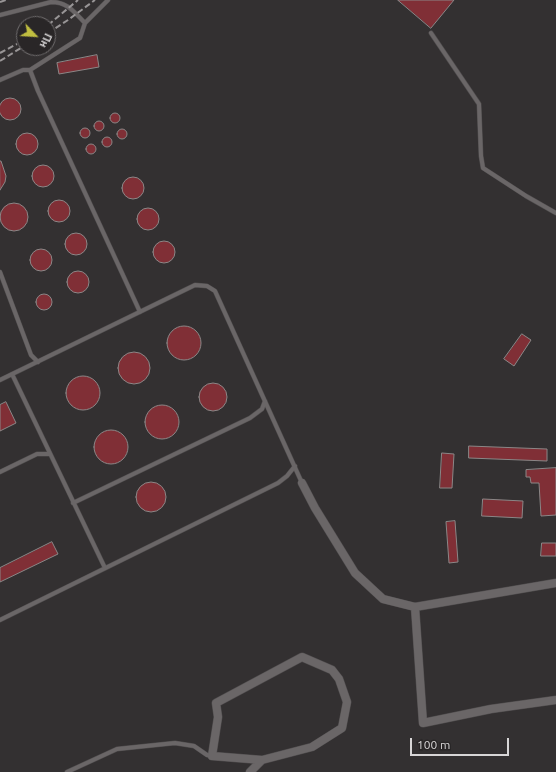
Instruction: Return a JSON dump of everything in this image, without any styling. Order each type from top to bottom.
[{"type":"street","points":[[302,483],[315,508],[355,573],[383,599],[416,607],[556,583]]},
{"type":"street","points":[[416,607],[423,723],[491,709],[556,700]]},
{"type":"street","points":[[302,657],[332,670],[339,679],[347,702],[342,728],[312,748],[262,760],[212,756],[218,717],[216,703],[302,657]]},
{"type":"street","points":[[250,772],[262,760]]},
{"type":"lane","points":[[0,80],[23,70],[30,70],[80,38],[85,23],[108,0]]},
{"type":"lane","points":[[0,15],[52,2],[59,2],[69,7],[85,23]]},
{"type":"lane","points":[[431,33],[479,104],[481,156],[483,168],[526,196],[556,213]]},
{"type":"lane","points":[[30,70],[38,91],[140,312]]},
{"type":"lane","points":[[0,272],[32,355],[38,362]]},
{"type":"lane","points":[[0,380],[196,285],[207,286],[215,291],[302,483]]},
{"type":"lane","points":[[12,374],[104,568]]},
{"type":"lane","points":[[73,503],[250,418],[262,410],[265,401]]},
{"type":"lane","points":[[0,472],[37,454],[50,454]]},
{"type":"lane","points":[[0,620],[278,483],[287,476],[295,466]]},
{"type":"lane","points":[[67,772],[117,749],[175,743],[194,746],[207,755],[212,756]]},
{"type":"building","points":[[398,0],[454,0],[431,28]]},
{"type":"building","points":[[97,55],[99,67],[59,74],[57,63]]},
{"type":"building","points":[[10,98],[14,99],[20,105],[20,113],[14,119],[10,120],[6,119],[0,113],[-1,109],[0,105],[6,99]]},
{"type":"building","points":[[113,113],[117,113],[119,114],[119,122],[113,123],[110,120],[110,116]]},
{"type":"building","points":[[97,121],[101,121],[103,122],[103,130],[97,131],[94,128],[94,124]]},
{"type":"building","points":[[83,128],[87,128],[89,129],[89,137],[83,138],[80,135],[80,131]]},
{"type":"building","points":[[120,129],[124,129],[126,130],[126,138],[120,139],[117,136],[117,132]]},
{"type":"building","points":[[27,133],[35,136],[38,144],[35,152],[27,155],[19,152],[16,144],[19,136]]},
{"type":"building","points":[[105,137],[109,137],[111,138],[111,146],[105,147],[102,144],[102,140]]},
{"type":"building","points":[[89,144],[93,144],[95,145],[95,153],[89,154],[86,151],[86,147]]},
{"type":"building","points":[[0,161],[6,176],[5,182],[0,190]]},
{"type":"building","points":[[43,165],[51,168],[54,176],[51,184],[43,187],[35,184],[32,176],[35,168]]},
{"type":"building","points":[[133,177],[141,180],[144,188],[141,196],[133,199],[125,196],[122,188],[125,180]]},
{"type":"building","points":[[59,200],[67,203],[70,211],[67,219],[59,222],[51,219],[48,211],[51,203]]},
{"type":"building","points":[[14,203],[24,207],[28,217],[24,227],[14,231],[4,227],[0,217],[4,207]]},
{"type":"building","points":[[148,208],[156,211],[159,219],[156,227],[148,230],[140,227],[137,219],[140,211]]},
{"type":"building","points":[[76,233],[84,236],[87,244],[84,252],[76,255],[68,252],[65,244],[68,236]]},
{"type":"building","points":[[164,241],[172,244],[175,252],[172,260],[164,263],[156,260],[153,252],[156,244]]},
{"type":"building","points":[[41,249],[49,252],[52,260],[49,268],[41,271],[33,268],[30,260],[33,252]]},
{"type":"building","points":[[78,271],[86,274],[89,282],[86,290],[78,293],[70,290],[67,282],[70,274]]},
{"type":"building","points":[[44,294],[50,296],[52,302],[50,308],[44,310],[38,308],[36,302],[38,296]]},
{"type":"building","points":[[184,326],[196,331],[201,343],[196,355],[184,360],[172,355],[167,343],[172,331]]},
{"type":"building","points":[[522,334],[531,340],[514,366],[504,359]]},
{"type":"building","points":[[131,352],[137,352],[146,356],[150,368],[146,380],[137,384],[131,384],[122,380],[118,371],[118,365],[122,356]]},
{"type":"building","points":[[83,376],[95,381],[100,393],[95,405],[83,410],[71,405],[66,393],[71,381]]},
{"type":"building","points":[[213,383],[219,384],[223,387],[226,391],[226,403],[223,407],[219,410],[213,411],[207,410],[203,407],[200,403],[199,397],[200,391],[203,387],[207,384]]},
{"type":"building","points":[[6,402],[16,423],[0,431],[0,405]]},
{"type":"building","points":[[162,405],[174,410],[179,422],[174,434],[162,439],[150,434],[145,422],[150,410]]},
{"type":"building","points":[[111,430],[123,435],[128,447],[123,459],[111,464],[99,459],[94,447],[99,435]]},
{"type":"building","points":[[469,446],[547,449],[547,461],[469,458]]},
{"type":"building","points":[[442,453],[454,454],[452,488],[440,488]]},
{"type":"building","points":[[556,468],[556,515],[541,516],[539,483],[531,483],[530,477],[526,477],[526,470]]},
{"type":"building","points":[[151,482],[157,483],[165,491],[165,503],[157,511],[151,512],[145,511],[137,503],[136,497],[137,491],[145,483]]},
{"type":"building","points":[[483,499],[523,501],[522,518],[482,516]]},
{"type":"building","points":[[455,521],[458,562],[449,563],[446,522]]},
{"type":"building","points":[[52,542],[58,554],[0,582],[0,568]]},
{"type":"building","points":[[542,543],[556,543],[556,556],[541,556]]},
{"type":"railway","points":[[0,2],[6,0]]},
{"type":"railway","points":[[56,18],[78,0]]},
{"type":"railway","points":[[56,28],[95,0]]},
{"type":"railway","points":[[0,53],[16,45]]},
{"type":"railway","points":[[0,61],[16,51]]}]
